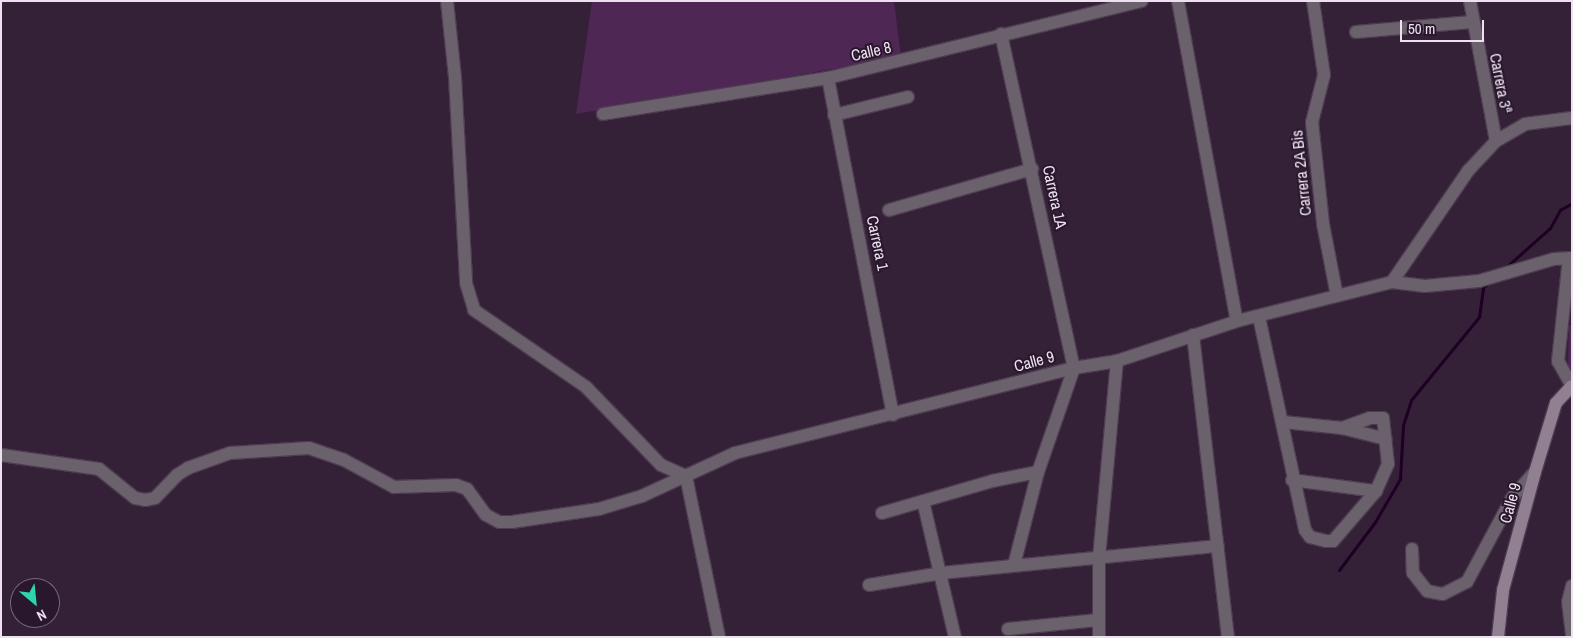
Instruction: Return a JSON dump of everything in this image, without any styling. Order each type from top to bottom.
[{"type":"street","points":[[447,1],[456,77],[466,283],[474,310],[586,387],[661,465],[686,476],[719,637]]},
{"type":"street","name":"Calle 8","points":[[603,114],[828,78],[1001,34],[1142,1]]},
{"type":"street","points":[[1178,1],[1237,321]]},
{"type":"street","name":"Carrera 2A Bis","points":[[1313,1],[1324,75],[1312,122],[1323,224],[1337,296]]},
{"type":"street","name":"Carrera 3ª","points":[[1470,1],[1472,22],[1496,141]]},
{"type":"street","points":[[1356,32],[1472,22]]},
{"type":"street","name":"Carrera 1A","points":[[1001,34],[1074,368]]},
{"type":"street","name":"Carrera 1","points":[[828,78],[834,115],[868,270],[893,415]]},
{"type":"street","points":[[834,115],[908,97]]},
{"type":"street","points":[[1572,118],[1525,124],[1496,141],[1468,171],[1392,282],[1425,286],[1479,281],[1496,278],[1554,259],[1570,258],[1558,361],[1572,386]]},
{"type":"street","points":[[889,210],[1032,169]]},
{"type":"street","name":"Calle 9","points":[[1,455],[99,469],[135,498],[145,500],[156,498],[188,468],[230,453],[309,448],[344,460],[394,487],[456,485],[467,489],[486,515],[499,522],[512,522],[599,509],[642,496],[735,453],[893,415],[1074,368],[1117,361],[1237,321],[1392,282]]},
{"type":"street","points":[[1259,317],[1283,422],[1292,480],[1305,530],[1310,537],[1326,541],[1334,541],[1376,492],[1388,464],[1383,418],[1379,416],[1342,428]]},
{"type":"street","points":[[1193,335],[1228,637]]},
{"type":"street","points":[[1099,637],[1099,558],[1117,361]]},
{"type":"street","points":[[1014,565],[1038,472],[1074,368]]},
{"type":"street","name":"Calle 9","points":[[1498,637],[1503,590],[1535,472],[1556,403],[1572,386]]},
{"type":"street","points":[[1283,422],[1342,428],[1386,439]]},
{"type":"street","points":[[882,513],[992,481],[1038,472]]},
{"type":"street","points":[[1412,549],[1413,574],[1427,591],[1443,594],[1467,582],[1512,498],[1535,472]]},
{"type":"street","points":[[1292,480],[1376,492]]},
{"type":"street","points":[[923,501],[956,637]]},
{"type":"street","points":[[869,585],[942,573],[1218,546]]},
{"type":"street","points":[[1572,586],[1568,602],[1572,636]]},
{"type":"street","points":[[1008,630],[1098,620]]},
{"type":"shaded area","points":[[592,1],[894,1],[901,57],[576,114]]},
{"type":"shaded area","points":[[1569,325],[1572,325],[1572,372],[1568,371]]},
{"type":"waterway","points":[[1505,268],[1550,228],[1560,210],[1572,203]]},
{"type":"waterway","points":[[1339,570],[1375,522],[1400,479],[1403,425],[1411,400],[1479,317],[1483,288],[1487,284]]}]
